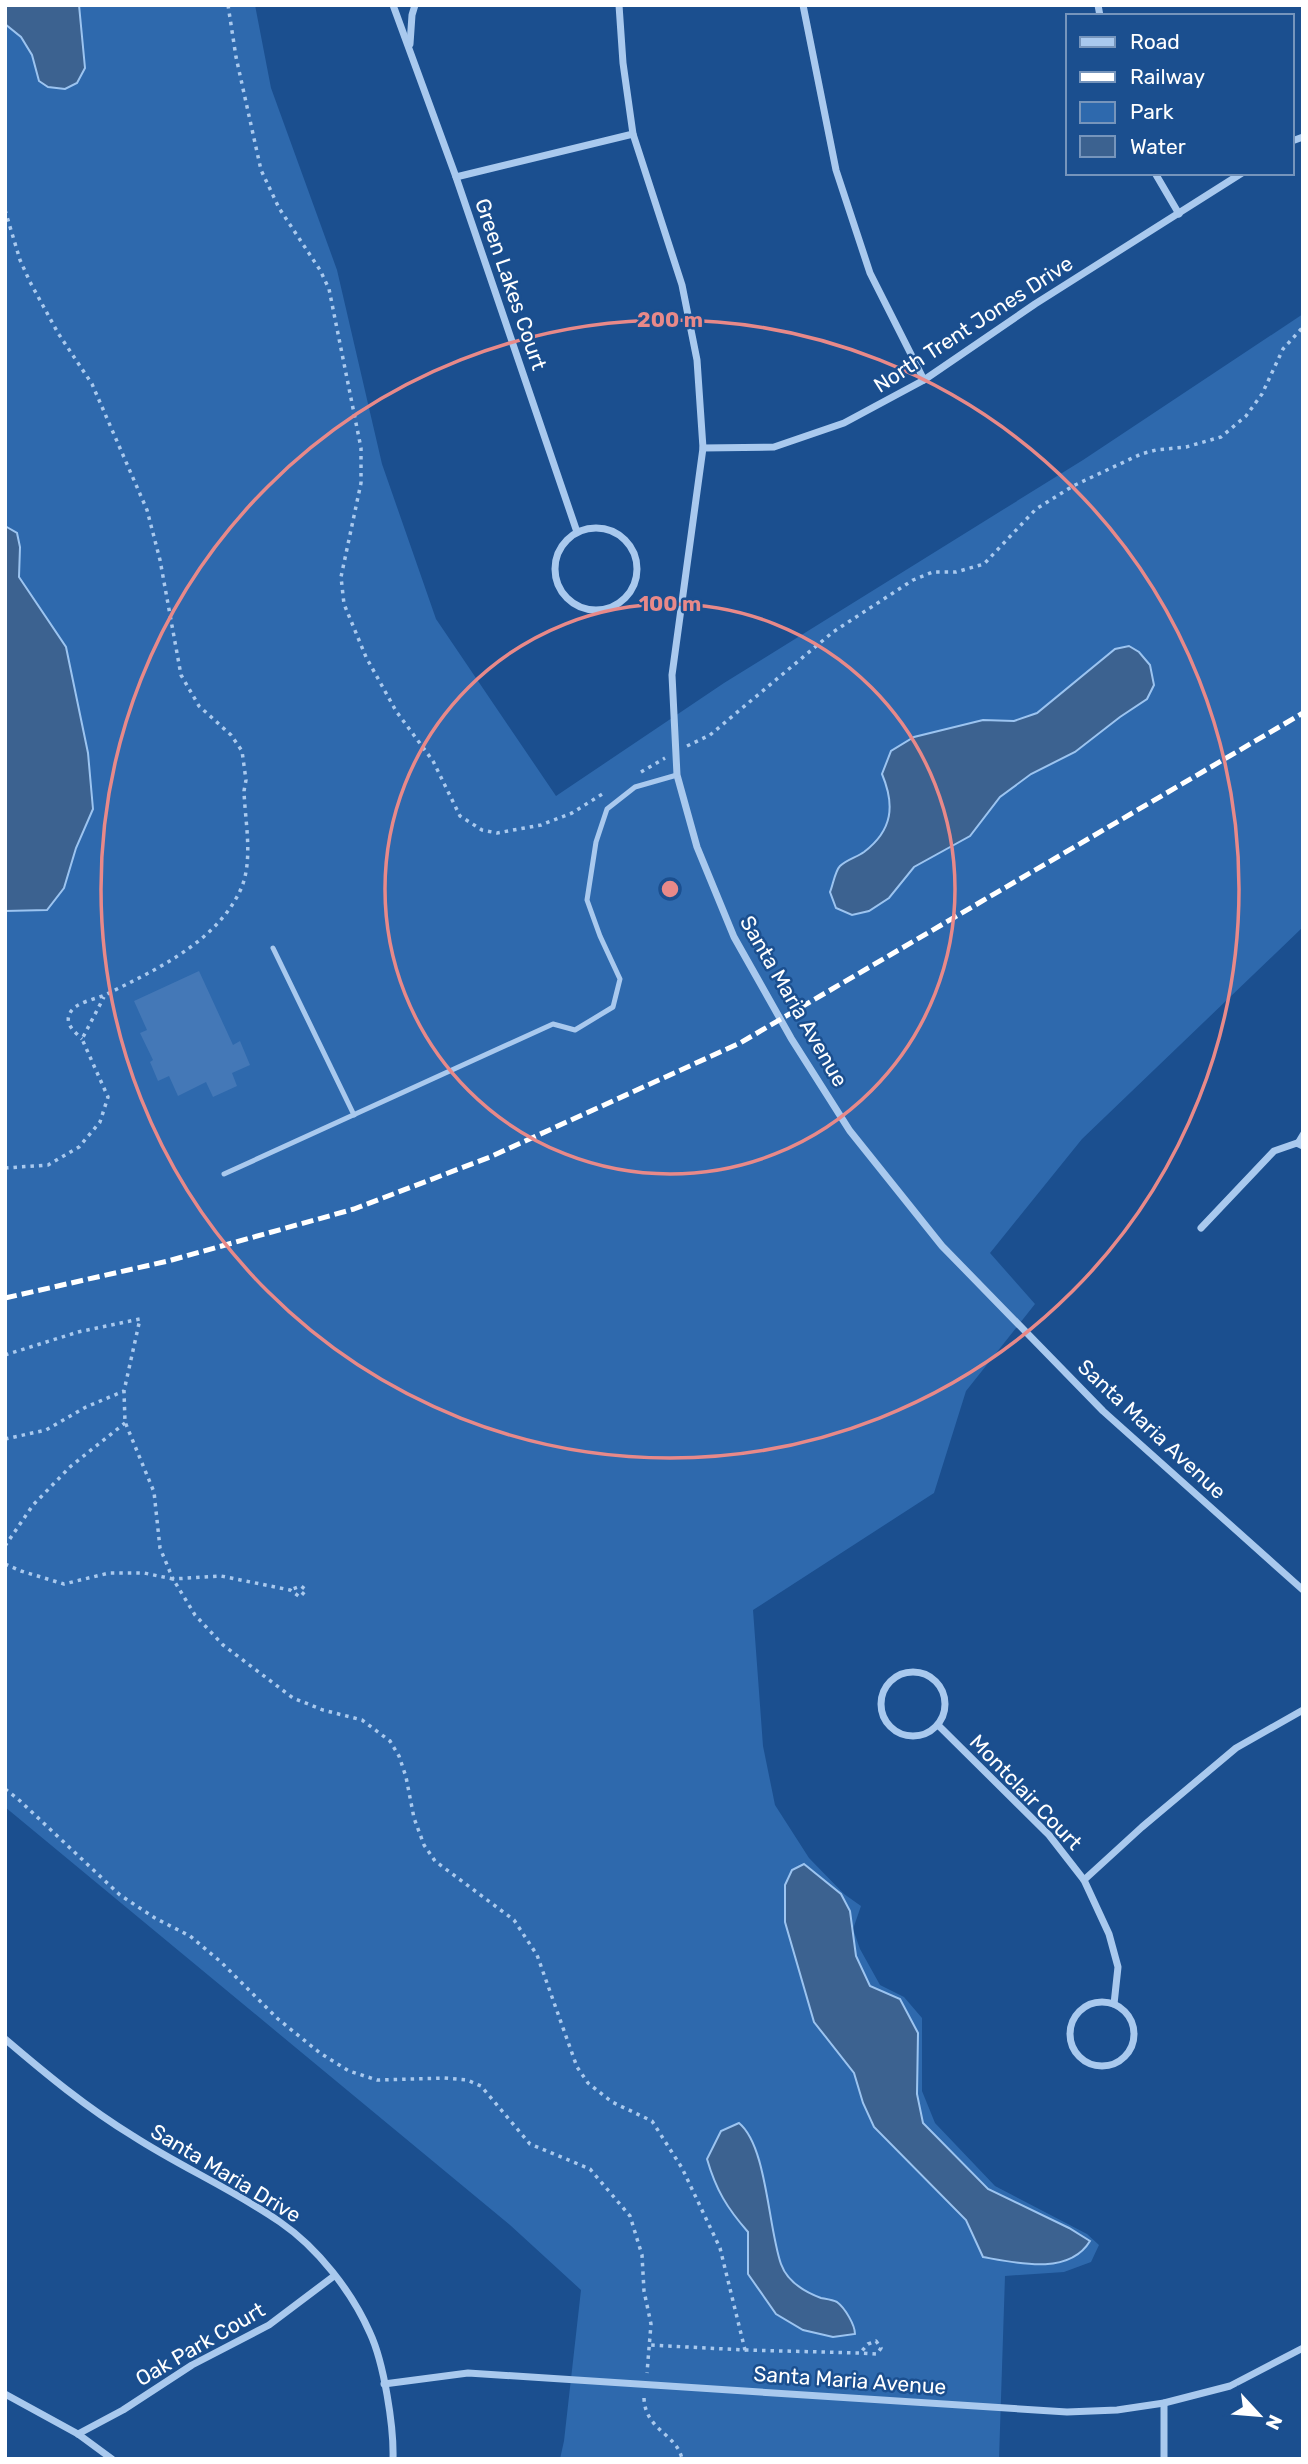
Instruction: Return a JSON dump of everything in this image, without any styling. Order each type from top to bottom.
[{"type":"street","name":"Green Lakes Court","points":[[393,5],[456,177],[577,532]]},
{"type":"street","name":"Green Lakes Court","points":[[410,48],[415,5]]},
{"type":"street","name":"Santa Maria Avenue","points":[[620,5],[623,62],[633,134],[682,285],[697,360],[703,448],[672,675],[677,775],[697,847],[734,937],[791,1038],[850,1131],[942,1246],[1103,1411],[1303,1590]]},
{"type":"street","points":[[803,5],[836,170],[870,273],[924,380]]},
{"type":"street","points":[[456,177],[633,134]]},
{"type":"street","points":[[1156,175],[1179,214]]},
{"type":"street","name":"North Trent Jones Drive","points":[[703,448],[774,447],[844,423],[924,380],[1035,304],[1239,175]]},
{"type":"street","points":[[604,528],[617,533],[627,542],[637,567],[635,581],[620,603],[594,610],[581,607],[561,590],[556,578],[555,564],[566,540],[577,532],[604,528]]},
{"type":"street","points":[[1201,1228],[1274,1151],[1300,1145]]},
{"type":"street","points":[[911,1671],[924,1673],[935,1679],[946,1702],[938,1725],[928,1733],[915,1737],[903,1735],[892,1728],[884,1718],[881,1706],[883,1693],[889,1682],[911,1671]]},
{"type":"street","points":[[1084,1881],[1142,1827],[1236,1748],[1303,1710]]},
{"type":"street","name":"Montclair Court","points":[[938,1725],[1049,1835],[1084,1881],[1109,1934],[1118,1967],[1114,2004]]},
{"type":"street","points":[[1101,2001],[1114,2004],[1125,2011],[1132,2021],[1135,2034],[1132,2046],[1125,2057],[1115,2064],[1102,2067],[1090,2065],[1079,2058],[1072,2047],[1069,2035],[1071,2022],[1078,2011],[1089,2004],[1101,2001]]},
{"type":"street","name":"Santa Maria Drive","points":[[5,2039],[60,2086],[131,2135],[282,2223],[316,2253],[354,2302],[371,2335],[384,2384],[394,2445],[393,2459]]},
{"type":"street","name":"Oak Park Court","points":[[78,2434],[123,2410],[192,2365],[269,2325],[334,2276]]},
{"type":"street","name":"Santa Maria Avenue","points":[[384,2384],[468,2373],[1067,2413],[1164,2403],[1230,2386],[1303,2348]]},
{"type":"street","points":[[5,2394],[78,2434],[112,2459]]},
{"type":"street","points":[[1164,2403],[1164,2459]]},
{"type":"lane","points":[[224,1174],[553,1024],[575,1030],[613,1007],[620,979],[587,900],[596,842],[607,809],[635,787],[677,775]]},
{"type":"lane","points":[[273,947],[354,1115]]},
{"type":"lane","points":[[1300,1145],[1303,1133]]},
{"type":"path","points":[[228,5],[236,57],[261,170],[279,208],[320,270],[329,289],[361,449],[361,483],[341,577],[344,604],[366,657],[396,711],[433,761],[460,816],[482,830],[497,833],[541,825],[572,813],[608,792]]},
{"type":"path","points":[[5,209],[20,260],[30,282],[92,384],[147,510],[160,560],[181,675],[199,706],[231,735],[242,751],[246,780],[246,872],[241,891],[231,906],[185,952],[167,965],[104,996],[74,1007],[70,1012],[69,1026],[82,1039],[108,1097],[100,1122],[79,1147],[48,1164],[5,1168]]},
{"type":"path","points":[[631,778],[676,751],[710,735],[833,632],[913,580],[933,572],[956,572],[985,564],[1036,509],[1073,486],[1141,454],[1186,447],[1221,437],[1246,416],[1262,394],[1283,349],[1303,327]]},
{"type":"path","points":[[82,1039],[104,996]]},
{"type":"path","points":[[5,1355],[78,1332],[140,1319],[124,1391],[125,1422],[154,1492],[160,1548],[173,1579],[195,1615],[223,1646],[293,1698],[323,1710],[362,1720],[390,1741],[399,1756],[406,1777],[414,1818],[424,1845],[436,1861],[514,1920],[537,1955],[577,2067],[588,2083],[612,2102],[652,2121],[682,2168],[720,2248],[745,2350]]},
{"type":"path","points":[[5,1439],[46,1430],[86,1407],[124,1391]]},
{"type":"path","points":[[5,1546],[33,1505],[72,1466],[125,1422]]},
{"type":"path","points":[[5,1564],[64,1584],[109,1573],[144,1573],[173,1579],[221,1577],[290,1590]]},
{"type":"path","points":[[5,1789],[18,1798],[120,1895],[155,1918],[190,1936],[221,1962],[278,2019],[320,2053],[349,2071],[377,2080],[444,2078],[467,2080],[481,2086],[530,2144],[590,2169],[630,2216],[642,2255],[644,2291],[652,2324],[644,2402],[650,2421],[681,2451],[682,2459]]},
{"type":"path","points":[[649,2345],[860,2354],[877,2354],[881,2348],[876,2341],[868,2344],[860,2354]]},
{"type":"green space","points":[[5,5],[255,5],[271,88],[337,270],[382,464],[436,619],[556,796],[724,683],[1083,460],[1303,314],[1303,927],[1082,1139],[990,1253],[1035,1304],[966,1391],[934,1493],[753,1610],[763,1746],[775,1805],[809,1858],[844,1894],[861,1906],[853,1929],[860,1949],[880,1985],[904,1997],[922,2018],[922,2091],[935,2123],[995,2186],[1087,2234],[1099,2245],[1091,2262],[1064,2272],[1005,2276],[999,2459],[560,2459],[581,2290],[510,2225],[5,1807]]},
{"type":"water","points":[[5,5],[79,5],[85,68],[77,83],[65,89],[48,87],[39,81],[32,55],[21,37],[5,24]]},
{"type":"water","points":[[5,526],[17,533],[20,547],[19,577],[66,647],[88,753],[93,809],[76,848],[64,888],[47,910],[5,911]]},
{"type":"water","points":[[1129,646],[1139,652],[1150,665],[1154,685],[1147,699],[1075,752],[1031,774],[1000,797],[970,836],[914,867],[889,898],[869,911],[852,915],[836,908],[830,892],[838,868],[874,844],[886,826],[890,807],[882,774],[891,751],[914,737],[983,720],[1014,721],[1037,713],[1115,649]]},
{"type":"water","points":[[804,1864],[841,1894],[850,1911],[856,1956],[870,1986],[900,1999],[918,2033],[917,2094],[923,2123],[988,2189],[1090,2241],[1081,2252],[1056,2263],[1041,2264],[983,2257],[966,2220],[874,2127],[854,2073],[814,2022],[785,1922],[785,1885],[792,1870]]},
{"type":"water","points":[[739,2123],[756,2150],[784,2270],[792,2281],[803,2289],[840,2305],[846,2312],[855,2334],[833,2337],[803,2330],[776,2314],[748,2274],[748,2232],[723,2198],[707,2159],[721,2131]]},
{"type":"building","points":[[199,971],[233,1045],[240,1041],[250,1065],[232,1073],[237,1086],[213,1097],[206,1082],[178,1096],[169,1076],[158,1081],[150,1062],[153,1060],[140,1033],[147,1030],[134,1001]]},
{"type":"railway","points":[[5,1298],[168,1261],[354,1209],[490,1157],[740,1043],[1303,713]]}]
